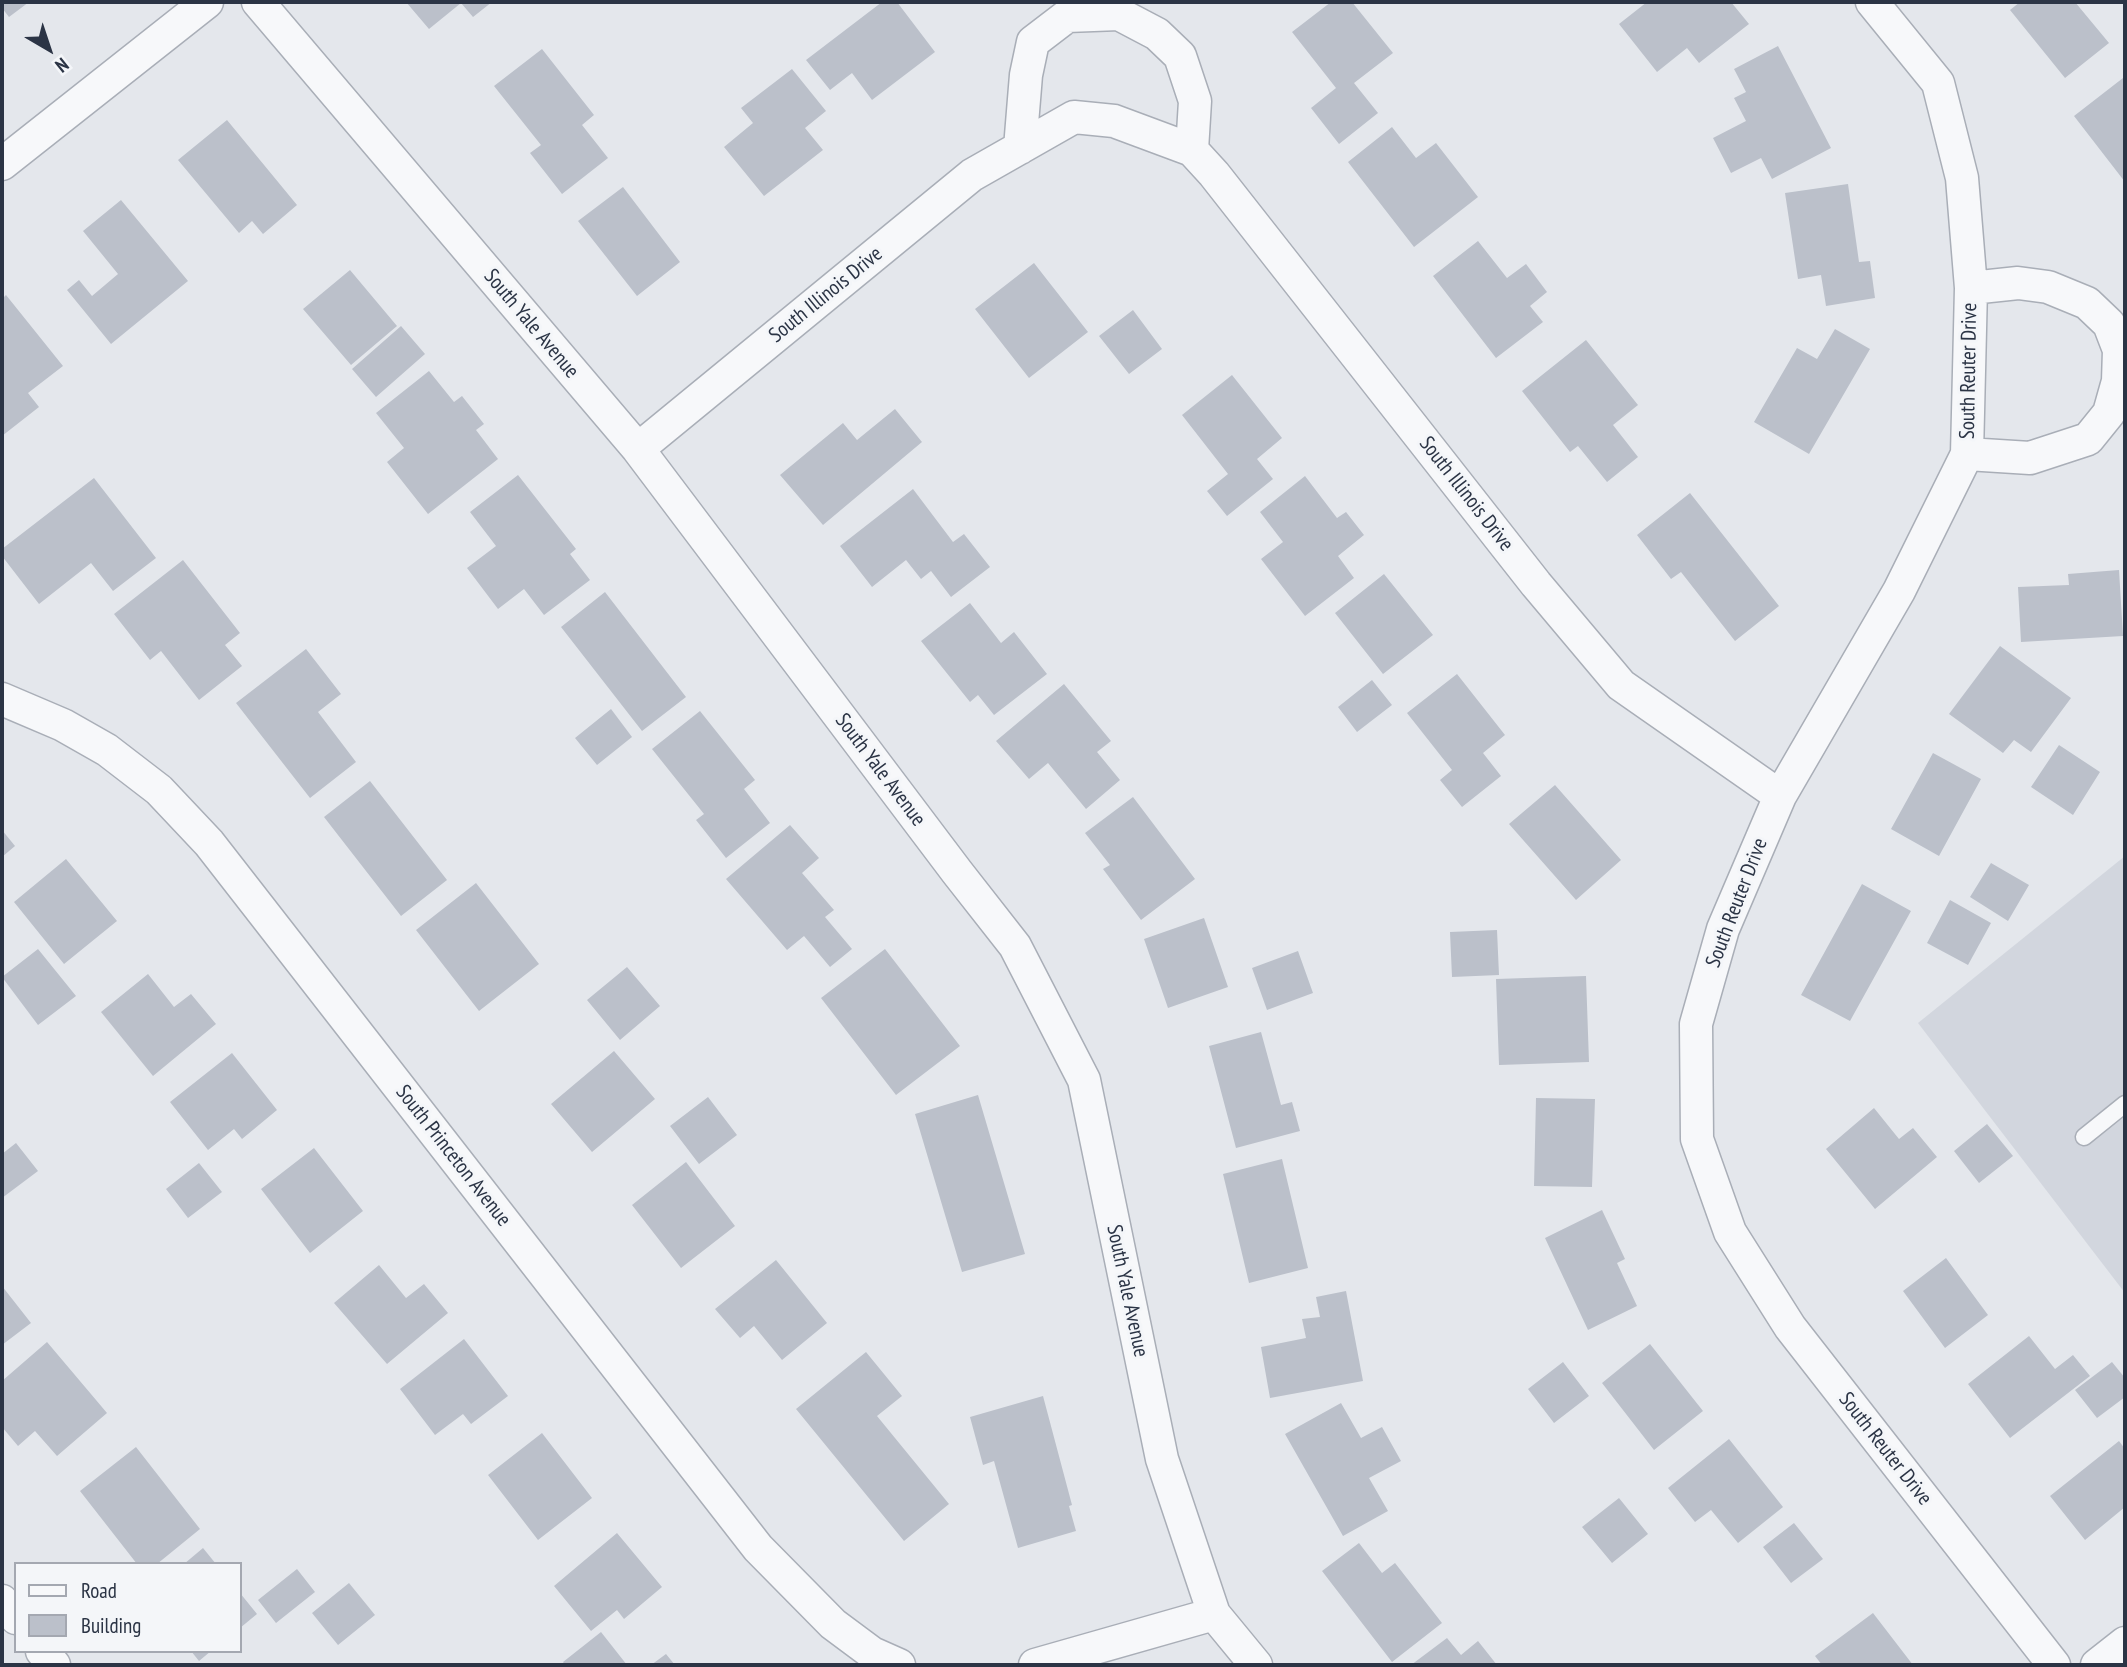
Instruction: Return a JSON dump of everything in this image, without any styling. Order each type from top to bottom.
[{"type":"street","points":[[2,164],[206,2]]},
{"type":"street","name":"South Yale Avenue","points":[[258,2],[638,449],[1015,946],[1084,1080],[1162,1459],[1214,1614],[1256,1665]]},
{"type":"street","name":"South Reuter Drive","points":[[1872,2],[1938,83],[1962,178],[1971,288],[1967,454],[1899,591],[1780,796],[1723,929],[1696,1024],[1697,1139],[1730,1232],[1790,1327],[2054,1665]]},
{"type":"street","points":[[1020,148],[1026,75],[1033,42],[1068,16],[1119,14],[1157,34],[1181,56],[1195,102],[1192,150]]},
{"type":"street","name":"South Illinois Drive","points":[[638,449],[972,175],[1074,117],[1114,121],[1192,150],[1214,174],[1536,584],[1620,685],[1780,796]]},
{"type":"street","name":"South Reuter Drive","points":[[1967,454],[2030,458],[2088,439],[2109,413],[2118,381],[2119,350],[2109,324],[2087,303],[2048,287],[2018,283],[1971,288]]},
{"type":"street","name":"South Princeton Avenue","points":[[2,699],[63,725],[107,750],[159,790],[209,843],[758,1548],[833,1624],[880,1661]]},
{"type":"street","points":[[2,1601],[14,1616]]},
{"type":"street","points":[[1035,1665],[1214,1614]]},
{"type":"street","points":[[2097,1665],[2125,1643]]},
{"type":"lane","points":[[2084,1137],[2125,1104]]},
{"type":"shaded area","points":[[2125,856],[2125,1293],[1918,1023]]},
{"type":"building","points":[[2,2],[29,2],[9,17],[2,8]]},
{"type":"building","points":[[406,2],[492,2],[473,17],[461,3],[429,29]]},
{"type":"building","points":[[882,2],[897,2],[935,52],[872,100],[852,73],[830,90],[806,60]]},
{"type":"building","points":[[1331,2],[1352,2],[1393,53],[1354,83],[1378,113],[1339,144],[1311,108],[1336,88],[1292,32]]},
{"type":"building","points":[[1647,2],[1731,2],[1749,24],[1699,63],[1687,48],[1657,72],[1619,24]]},
{"type":"building","points":[[2020,2],[2075,2],[2109,43],[2065,78],[2010,10]]},
{"type":"building","points":[[1778,46],[1831,148],[1772,179],[1761,158],[1731,173],[1713,138],[1746,121],[1734,98],[1746,92],[1734,69]]},
{"type":"building","points":[[542,49],[594,115],[582,125],[608,158],[562,194],[530,153],[541,145],[494,86]]},
{"type":"building","points":[[792,69],[826,111],[805,128],[823,150],[764,196],[724,147],[753,123],[741,108]]},
{"type":"building","points":[[2123,78],[2125,80],[2125,182],[2074,116]]},
{"type":"building","points":[[227,120],[297,205],[263,234],[252,221],[239,233],[178,160]]},
{"type":"building","points":[[1392,127],[1416,158],[1436,143],[1478,197],[1414,247],[1348,162]]},
{"type":"building","points":[[1848,184],[1859,262],[1870,261],[1875,298],[1826,306],[1821,275],[1798,279],[1785,193]]},
{"type":"building","points":[[623,187],[680,262],[637,296],[578,221]]},
{"type":"building","points":[[121,200],[188,281],[111,344],[67,290],[79,280],[92,296],[118,274],[83,231]]},
{"type":"building","points":[[1478,241],[1507,278],[1526,264],[1547,292],[1530,306],[1543,322],[1496,358],[1433,276]]},
{"type":"building","points":[[1034,263],[1088,332],[1029,378],[975,309]]},
{"type":"building","points":[[350,270],[397,326],[351,365],[303,309]]},
{"type":"building","points":[[6,295],[63,366],[28,393],[39,407],[2,436],[2,299]]},
{"type":"building","points":[[1133,310],[1162,349],[1129,374],[1099,336]]},
{"type":"building","points":[[401,326],[425,354],[376,397],[352,369]]},
{"type":"building","points":[[1835,329],[1870,349],[1809,454],[1754,422],[1797,348],[1817,359]]},
{"type":"building","points":[[1586,340],[1638,405],[1613,425],[1638,457],[1607,482],[1578,446],[1570,452],[1522,391]]},
{"type":"building","points":[[429,371],[454,402],[462,396],[484,424],[476,430],[498,459],[428,514],[387,462],[404,448],[376,413]]},
{"type":"building","points":[[1232,375],[1282,438],[1257,459],[1273,479],[1227,516],[1207,491],[1228,474],[1182,415]]},
{"type":"building","points":[[895,409],[922,442],[823,525],[780,475],[843,423],[857,440]]},
{"type":"building","points":[[518,475],[576,549],[570,554],[590,580],[544,615],[524,589],[498,609],[467,568],[496,546],[470,512]]},
{"type":"building","points":[[1305,476],[1337,518],[1346,512],[1364,535],[1338,556],[1354,578],[1305,616],[1261,559],[1283,542],[1260,512]]},
{"type":"building","points":[[94,478],[156,558],[113,591],[91,563],[39,604],[2,556],[2,549]]},
{"type":"building","points":[[913,489],[953,542],[964,534],[990,567],[951,597],[931,571],[921,579],[906,560],[872,587],[840,546]]},
{"type":"building","points":[[1690,493],[1779,606],[1735,641],[1681,572],[1671,579],[1637,535]]},
{"type":"building","points":[[183,560],[240,633],[225,645],[242,666],[199,700],[161,651],[150,660],[114,614]]},
{"type":"building","points":[[2119,570],[2123,636],[2021,642],[2018,587],[2069,585],[2068,574]]},
{"type":"building","points":[[1384,574],[1433,635],[1383,674],[1335,613]]},
{"type":"building","points":[[605,592],[686,697],[642,731],[561,627]]},
{"type":"building","points":[[970,603],[1001,643],[1014,632],[1047,674],[994,715],[978,695],[970,702],[921,641]]},
{"type":"building","points":[[2000,646],[2071,698],[2031,752],[2014,740],[2003,753],[1949,714]]},
{"type":"building","points":[[306,649],[341,694],[318,712],[356,762],[310,798],[236,703]]},
{"type":"building","points":[[1457,674],[1505,735],[1483,753],[1501,776],[1462,807],[1440,780],[1452,770],[1407,713]]},
{"type":"building","points":[[1372,680],[1392,705],[1357,732],[1338,707]]},
{"type":"building","points":[[1064,684],[1111,741],[1097,752],[1120,780],[1086,809],[1048,763],[1029,779],[996,741]]},
{"type":"building","points":[[611,709],[632,737],[597,765],[575,738]]},
{"type":"building","points":[[700,711],[755,780],[744,789],[770,823],[726,858],[696,820],[704,814],[652,749]]},
{"type":"building","points":[[2059,745],[2100,772],[2073,815],[2031,787]]},
{"type":"building","points":[[1933,753],[1981,779],[1939,856],[1891,829]]},
{"type":"building","points":[[370,781],[447,880],[401,916],[324,817]]},
{"type":"building","points":[[1555,785],[1621,860],[1576,900],[1509,824]]},
{"type":"building","points":[[1133,797],[1195,879],[1141,920],[1103,869],[1110,865],[1085,833]]},
{"type":"building","points":[[790,825],[819,858],[802,873],[834,910],[825,917],[852,949],[830,967],[804,936],[787,950],[726,879]]},
{"type":"building","points":[[2,830],[15,846],[2,857]]},
{"type":"building","points":[[66,859],[117,921],[64,964],[14,902]]},
{"type":"building","points":[[1991,863],[2029,885],[2008,921],[1970,897]]},
{"type":"building","points":[[476,883],[539,964],[479,1011],[416,930]]},
{"type":"building","points":[[1862,884],[1911,911],[1850,1021],[1801,995]]},
{"type":"building","points":[[1950,900],[1991,923],[1968,965],[1927,943]]},
{"type":"building","points":[[1204,918],[1228,987],[1168,1008],[1144,939]]},
{"type":"building","points":[[1497,930],[1499,975],[1452,977],[1450,932]]},
{"type":"building","points":[[38,949],[76,996],[38,1025],[2,977]]},
{"type":"building","points":[[885,949],[960,1046],[896,1095],[821,998]]},
{"type":"building","points":[[1298,951],[1313,993],[1267,1010],[1252,968]]},
{"type":"building","points":[[627,967],[660,1006],[620,1040],[587,1000]]},
{"type":"building","points":[[148,974],[174,1007],[191,994],[216,1024],[153,1076],[101,1012]]},
{"type":"building","points":[[1586,976],[1589,1062],[1499,1065],[1496,979]]},
{"type":"building","points":[[1261,1032],[1281,1105],[1292,1102],[1300,1131],[1236,1148],[1209,1046]]},
{"type":"building","points":[[614,1051],[655,1099],[592,1152],[551,1104]]},
{"type":"building","points":[[232,1053],[277,1110],[242,1139],[234,1129],[208,1150],[170,1102]]},
{"type":"building","points":[[978,1095],[1025,1254],[962,1272],[915,1114]]},
{"type":"building","points":[[708,1097],[737,1135],[699,1164],[670,1126]]},
{"type":"building","points":[[1536,1098],[1595,1099],[1592,1187],[1534,1186]]},
{"type":"building","points":[[1874,1108],[1899,1139],[1913,1128],[1937,1157],[1875,1209],[1826,1149]]},
{"type":"building","points":[[1987,1124],[2013,1156],[1979,1183],[1954,1151]]},
{"type":"building","points":[[16,1143],[38,1171],[2,1198],[2,1154]]},
{"type":"building","points":[[314,1148],[363,1211],[310,1253],[261,1189]]},
{"type":"building","points":[[1282,1159],[1308,1268],[1249,1283],[1223,1174]]},
{"type":"building","points":[[686,1162],[735,1226],[681,1268],[632,1205]]},
{"type":"building","points":[[199,1163],[222,1192],[188,1218],[166,1189]]},
{"type":"building","points":[[1602,1210],[1625,1259],[1617,1263],[1637,1306],[1588,1330],[1545,1238]]},
{"type":"building","points":[[1946,1258],[1988,1315],[1945,1348],[1903,1291]]},
{"type":"building","points":[[776,1260],[827,1323],[782,1360],[754,1326],[740,1338],[715,1309]]},
{"type":"building","points":[[379,1265],[406,1298],[424,1284],[448,1313],[387,1364],[334,1303]]},
{"type":"building","points":[[2,1286],[31,1323],[2,1345]]},
{"type":"building","points":[[1346,1291],[1363,1381],[1270,1398],[1261,1347],[1306,1338],[1302,1319],[1320,1317],[1316,1297]]},
{"type":"building","points":[[2029,1336],[2055,1369],[2073,1355],[2090,1376],[2010,1438],[1968,1384]]},
{"type":"building","points":[[464,1339],[508,1396],[471,1424],[463,1414],[435,1435],[400,1389]]},
{"type":"building","points":[[47,1342],[107,1413],[57,1456],[35,1431],[18,1446],[2,1427],[2,1381]]},
{"type":"building","points":[[1650,1344],[1703,1411],[1654,1450],[1602,1383]]},
{"type":"building","points":[[866,1352],[902,1396],[877,1416],[949,1504],[904,1541],[796,1409]]},
{"type":"building","points":[[1563,1362],[1589,1396],[1554,1423],[1528,1389]]},
{"type":"building","points":[[2112,1362],[2125,1378],[2125,1397],[2097,1418],[2075,1390]]},
{"type":"building","points":[[1043,1396],[1072,1505],[1069,1506],[1076,1531],[1018,1548],[994,1461],[983,1465],[970,1417]]},
{"type":"building","points":[[1341,1403],[1361,1438],[1382,1427],[1401,1461],[1369,1478],[1388,1511],[1343,1536],[1285,1434]]},
{"type":"building","points":[[542,1433],[592,1498],[538,1540],[488,1475]]},
{"type":"building","points":[[1729,1439],[1783,1507],[1738,1543],[1711,1510],[1695,1522],[1668,1488]]},
{"type":"building","points":[[2119,1441],[2125,1449],[2125,1507],[2085,1540],[2050,1496]]},
{"type":"building","points":[[136,1447],[200,1529],[159,1562],[135,1562],[80,1491]]},
{"type":"building","points":[[1619,1498],[1648,1534],[1612,1563],[1582,1527]]},
{"type":"building","points":[[1794,1523],[1823,1559],[1791,1583],[1763,1547]]},
{"type":"building","points":[[617,1533],[662,1587],[624,1619],[617,1610],[591,1631],[554,1586]]},
{"type":"building","points":[[1359,1543],[1382,1573],[1395,1563],[1442,1623],[1392,1662],[1322,1571]]},
{"type":"building","points":[[203,1548],[214,1562],[186,1562]]},
{"type":"building","points":[[297,1569],[315,1592],[276,1623],[258,1600]]},
{"type":"building","points":[[349,1583],[375,1615],[338,1645],[312,1613]]},
{"type":"building","points":[[242,1595],[257,1614],[242,1626]]},
{"type":"building","points":[[1873,1613],[1913,1665],[1822,1665],[1815,1656]]},
{"type":"building","points":[[601,1632],[627,1665],[565,1665],[563,1662]]},
{"type":"building","points":[[1447,1638],[1461,1655],[1478,1641],[1497,1665],[1411,1665]]},
{"type":"building","points":[[193,1653],[209,1653],[199,1661]]},
{"type":"building","points":[[666,1654],[675,1665],[651,1665]]}]
